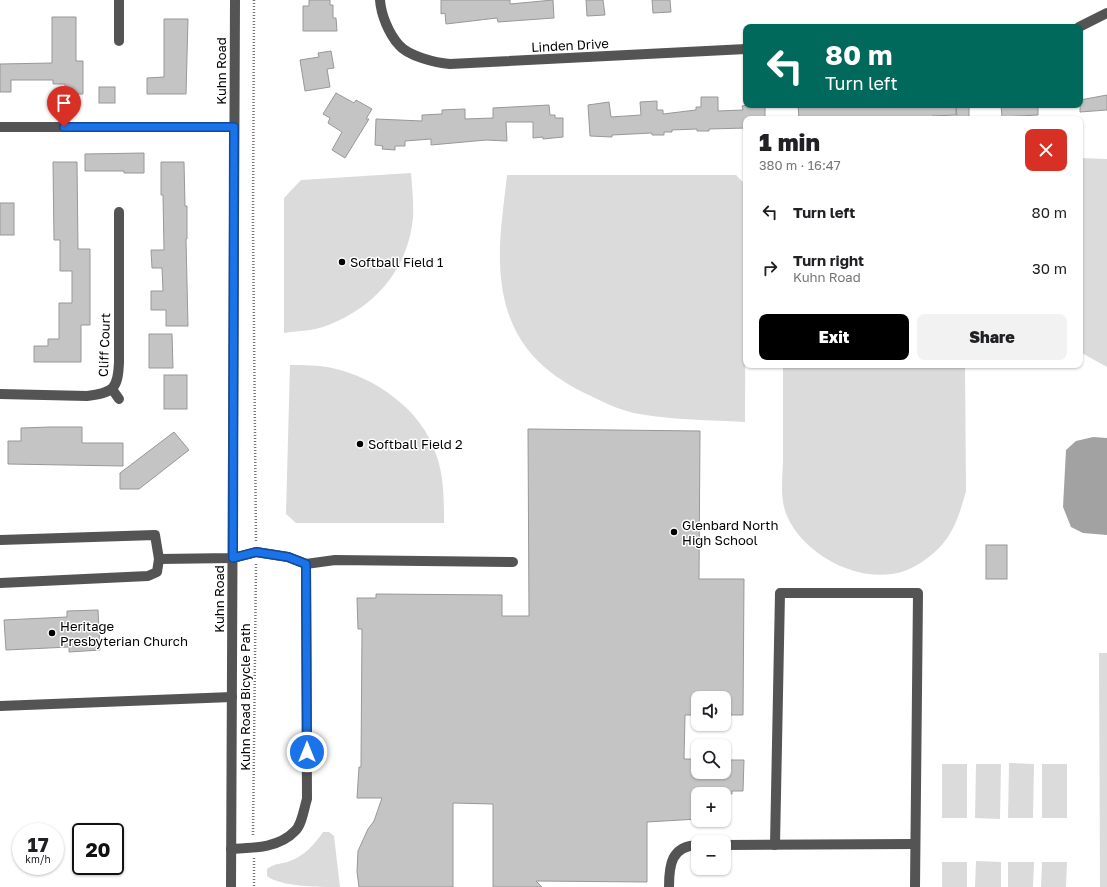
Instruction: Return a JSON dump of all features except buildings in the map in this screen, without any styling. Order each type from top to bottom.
[{"type":"street","points":[[119,0],[119,41]]},
{"type":"street","name":"Kuhn Road","points":[[231,887],[235,0]]},
{"type":"street","name":"Linden Drive","points":[[380,0],[385,21],[399,46],[425,60],[450,64],[743,50]]},
{"type":"street","points":[[1083,25],[1107,13]]},
{"type":"street","points":[[0,126],[234,127]]},
{"type":"street","name":"Cliff Court","points":[[0,394],[87,396],[100,395],[112,389],[118,379],[119,212]]},
{"type":"street","points":[[112,389],[119,399]]},
{"type":"street","points":[[0,540],[155,535],[159,559],[157,572],[148,576],[0,583]]},
{"type":"street","points":[[159,559],[233,558],[256,552],[288,557],[306,564],[334,560],[513,562]]},
{"type":"street","points":[[232,849],[253,848],[279,843],[296,830],[307,799],[306,564]]},
{"type":"street","points":[[775,845],[780,593],[918,592],[915,887]]},
{"type":"street","points":[[0,706],[232,698]]},
{"type":"street","points":[[731,845],[915,844]]},
{"type":"street","points":[[669,887],[669,869],[676,854],[687,846],[691,846]]},
{"type":"path","points":[[254,0],[253,224],[256,540]]},
{"type":"path","name":"Kuhn Road Bicycle Path","points":[[254,833],[256,560]]},
{"type":"path","points":[[254,853],[254,887]]},
{"type":"shaded area","points":[[1083,158],[1107,159],[1107,367],[1083,354]]},
{"type":"shaded area","name":"Softball Field 1","points":[[411,173],[413,218],[410,237],[404,255],[384,286],[372,299],[341,320],[323,327],[284,333],[284,198],[301,180]]},
{"type":"shaded area","points":[[507,175],[736,175],[743,182],[743,368],[745,368],[745,422],[665,418],[627,411],[603,402],[570,385],[552,373],[537,360],[524,344],[514,327],[507,308],[502,287],[500,241]]},
{"type":"shaded area","name":"Softball Field 2","points":[[290,365],[322,366],[348,372],[380,388],[395,398],[408,410],[420,423],[429,438],[439,462],[443,488],[444,523],[296,523],[286,514]]},
{"type":"shaded area","points":[[783,368],[965,368],[966,491],[959,513],[949,535],[939,548],[916,566],[890,574],[873,574],[855,571],[838,565],[822,556],[807,544],[796,531],[787,516],[783,502]]},
{"type":"shaded area","points":[[1093,437],[1107,438],[1107,535],[1083,533],[1071,527],[1063,507],[1066,450],[1076,441]]},
{"type":"shaded area","points":[[1099,653],[1107,653],[1107,887],[1100,887]]},
{"type":"shaded area","points":[[1009,763],[1034,764],[1033,818],[1008,818]]},
{"type":"shaded area","points":[[942,764],[967,764],[967,818],[942,818]]},
{"type":"shaded area","points":[[976,764],[1001,764],[1000,819],[975,818]]},
{"type":"shaded area","points":[[1042,764],[1067,764],[1067,818],[1042,818]]},
{"type":"shaded area","points":[[323,832],[329,832],[334,836],[340,887],[291,884],[273,880],[267,876],[267,869],[300,856],[317,841]]},
{"type":"shaded area","points":[[976,861],[1001,862],[1001,887],[975,887]]},
{"type":"shaded area","points":[[942,862],[967,862],[967,887],[942,887]]},
{"type":"shaded area","points":[[1008,862],[1034,862],[1033,887],[1008,887]]},
{"type":"shaded area","points":[[1042,862],[1067,862],[1066,887],[1041,887]]},
{"type":"place","name":"Softball Field 1","points":[[342,262]]},
{"type":"place","name":"Softball Field 2","points":[[360,444]]},
{"type":"place","name":"Glenbard North High School","points":[[674,532]]},
{"type":"place","name":"Heritage Presbyterian Church","points":[[52,633]]},
{"type":"route","points":[[64,127],[234,127],[233,558],[256,552],[288,557],[306,564],[307,752]]}]
